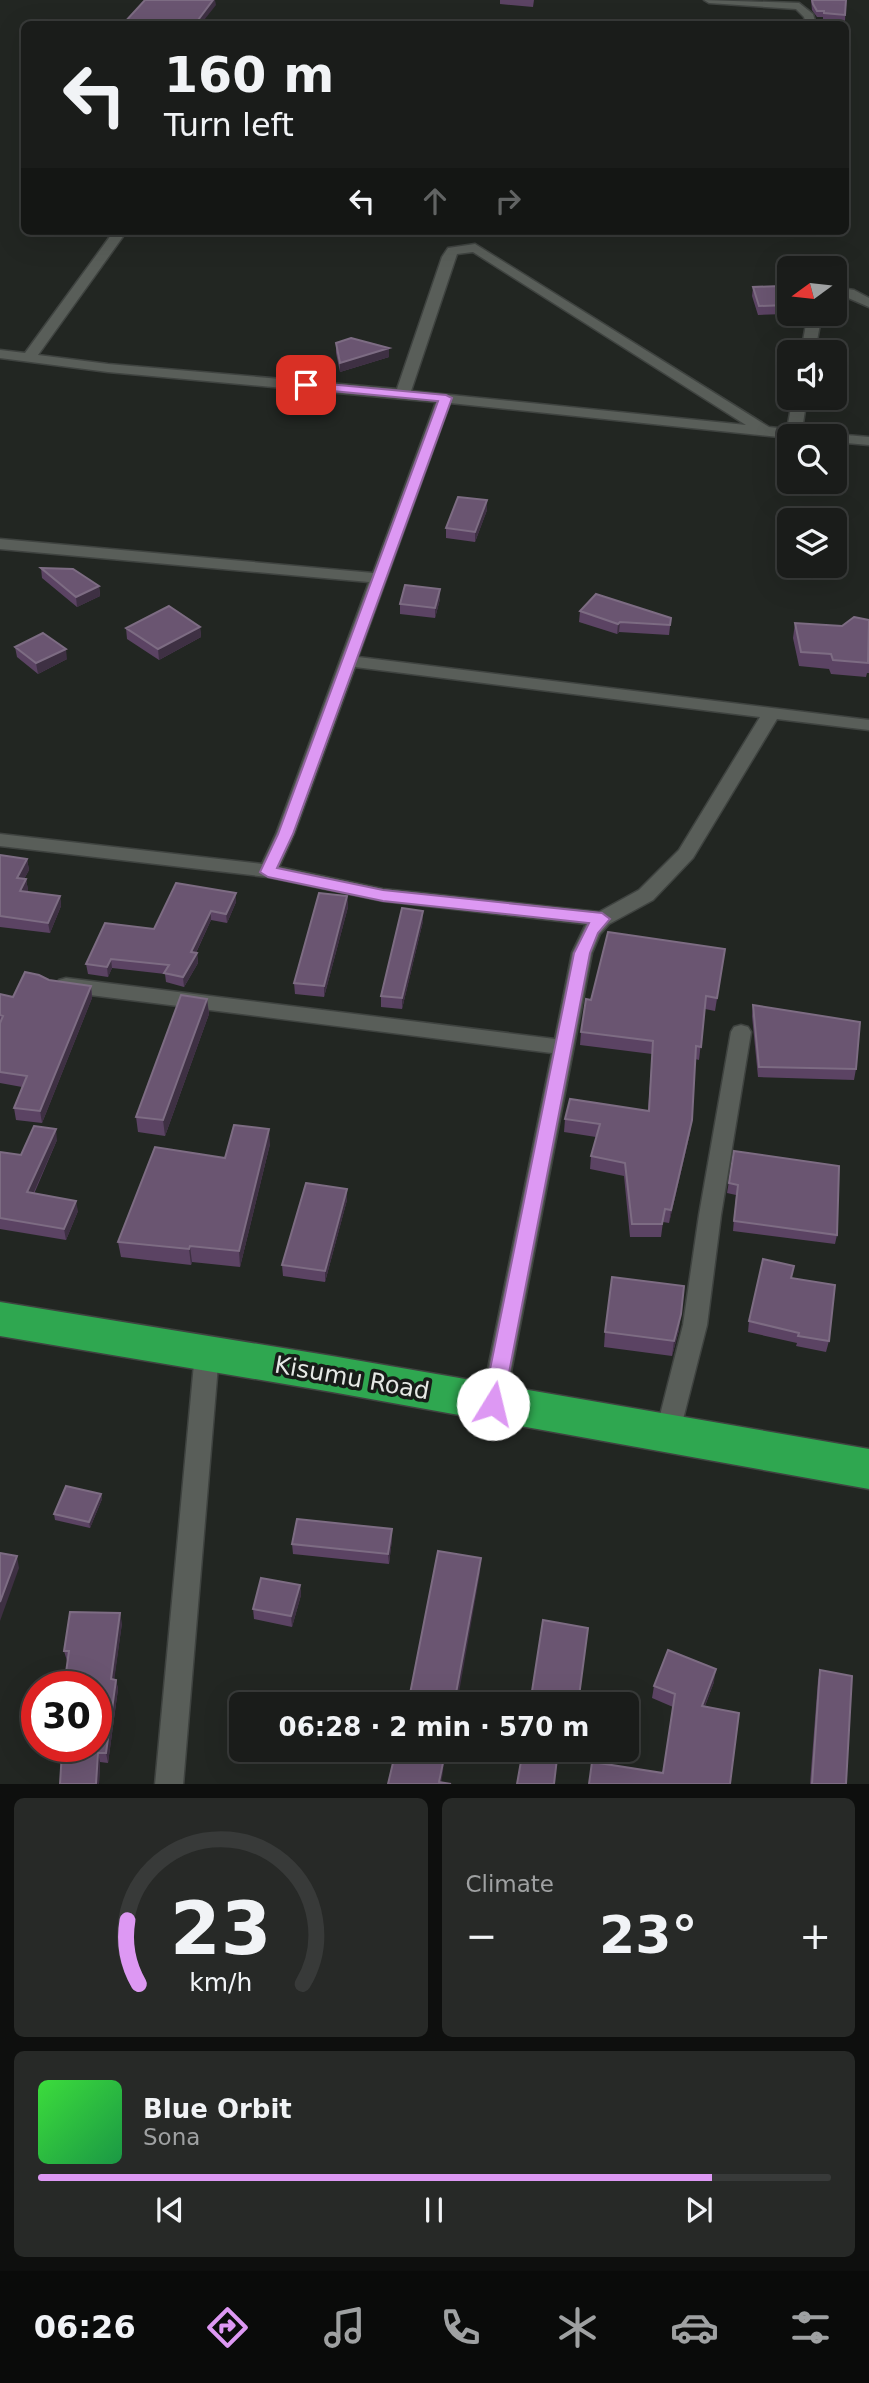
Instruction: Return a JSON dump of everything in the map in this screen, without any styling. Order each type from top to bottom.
[{"type":"highway","name":"Kisumu Road","points":[[0,1319],[869,1469]]},
{"type":"street","points":[[709,0],[799,6],[810,21]]},
{"type":"street","points":[[29,357],[118,235]]},
{"type":"street","points":[[403,394],[449,257],[453,251],[475,248],[766,431]]},
{"type":"street","points":[[847,293],[869,303]]},
{"type":"street","points":[[0,354],[108,368],[446,398],[777,432]]},
{"type":"street","points":[[268,872],[285,834],[446,398]]},
{"type":"street","points":[[847,439],[869,441]]},
{"type":"street","points":[[0,544],[379,579]]},
{"type":"street","points":[[349,661],[869,725]]},
{"type":"street","points":[[493,1404],[582,953],[591,931],[602,919],[646,895],[687,854],[771,714]]},
{"type":"street","points":[[0,840],[268,872],[383,895],[602,919]]},
{"type":"street","points":[[51,983],[562,1047]]},
{"type":"street","points":[[667,1435],[695,1325],[709,1215],[741,1032]]},
{"type":"street","points":[[169,1784],[207,1353]]},
{"type":"building","points":[[145,0],[213,0],[197,21],[126,21]]},
{"type":"building","points":[[812,0],[846,0],[845,15],[817,11]]},
{"type":"building","points":[[777,286],[777,305],[759,306],[753,287]]},
{"type":"building","points":[[351,338],[389,348],[340,363],[336,343]]},
{"type":"building","points":[[458,497],[487,500],[475,532],[446,528]]},
{"type":"building","points":[[41,568],[73,569],[99,586],[76,597]]},
{"type":"building","points":[[405,585],[440,589],[435,608],[400,604]]},
{"type":"building","points":[[596,594],[671,618],[670,625],[618,624],[580,611]]},
{"type":"building","points":[[169,606],[200,627],[158,649],[126,628]]},
{"type":"building","points":[[854,617],[869,620],[868,663],[833,660],[831,654],[801,652],[795,623],[842,626]]},
{"type":"building","points":[[43,633],[66,649],[36,663],[15,647]]},
{"type":"building","points":[[0,855],[27,859],[17,878],[26,879],[20,891],[60,896],[48,923],[0,916]]},
{"type":"building","points":[[176,883],[236,893],[226,914],[211,911],[191,952],[197,953],[183,977],[164,973],[169,965],[111,959],[107,967],[86,964],[105,923],[154,929]]},
{"type":"building","points":[[319,893],[347,896],[324,986],[294,983]]},
{"type":"building","points":[[402,908],[423,911],[402,998],[381,996]]},
{"type":"building","points":[[608,932],[725,949],[717,998],[706,996],[701,1047],[696,1046],[692,1120],[671,1210],[665,1209],[662,1224],[632,1224],[625,1163],[591,1156],[600,1124],[565,1119],[570,1099],[649,1111],[653,1041],[581,1032],[586,999],[591,1000]]},
{"type":"building","points":[[25,972],[49,980],[91,986],[40,1111],[14,1108],[27,1076],[0,1072],[0,1023],[3,1016],[0,1015],[0,994],[13,997]]},
{"type":"building","points":[[181,995],[207,999],[163,1120],[136,1117]]},
{"type":"building","points":[[753,1005],[860,1022],[856,1069],[759,1067]]},
{"type":"building","points":[[234,1125],[269,1129],[239,1251],[118,1242],[155,1147],[225,1158]]},
{"type":"building","points":[[34,1126],[56,1129],[27,1192],[76,1201],[64,1229],[0,1218],[0,1152],[21,1155]]},
{"type":"building","points":[[734,1151],[839,1166],[837,1235],[734,1221],[738,1185],[729,1183]]},
{"type":"building","points":[[306,1183],[347,1189],[325,1271],[282,1265]]},
{"type":"building","points":[[763,1259],[794,1266],[791,1278],[835,1285],[829,1341],[798,1336],[799,1333],[749,1321]]},
{"type":"building","points":[[612,1277],[684,1286],[674,1341],[605,1332]]},
{"type":"building","points":[[66,1486],[101,1494],[89,1522],[54,1514]]},
{"type":"building","points":[[297,1519],[392,1529],[388,1554],[292,1544]]},
{"type":"building","points":[[438,1551],[481,1558],[456,1692],[410,1692]]},
{"type":"building","points":[[0,1553],[17,1556],[0,1602]]},
{"type":"building","points":[[261,1578],[300,1585],[291,1616],[253,1609]]},
{"type":"building","points":[[70,1612],[120,1613],[112,1672],[66,1671],[69,1651],[64,1651]]},
{"type":"building","points":[[543,1620],[588,1628],[580,1692],[532,1692]]},
{"type":"building","points":[[668,1650],[716,1669],[702,1706],[739,1713],[730,1784],[589,1784],[592,1762],[663,1773],[675,1694],[654,1686]]},
{"type":"building","points":[[820,1670],[852,1676],[846,1784],[812,1784]]},
{"type":"building","points":[[112,1679],[116,1680],[112,1709]]},
{"type":"building","points":[[61,1762],[97,1762],[96,1784],[60,1784]]},
{"type":"building","points":[[393,1762],[443,1762],[439,1782],[451,1784],[388,1784]]},
{"type":"building","points":[[521,1762],[557,1762],[554,1784],[517,1784]]},
{"type":"route","points":[[306,385],[446,398],[285,834],[268,872],[383,895],[602,919],[591,931],[582,953],[493,1404]]}]
